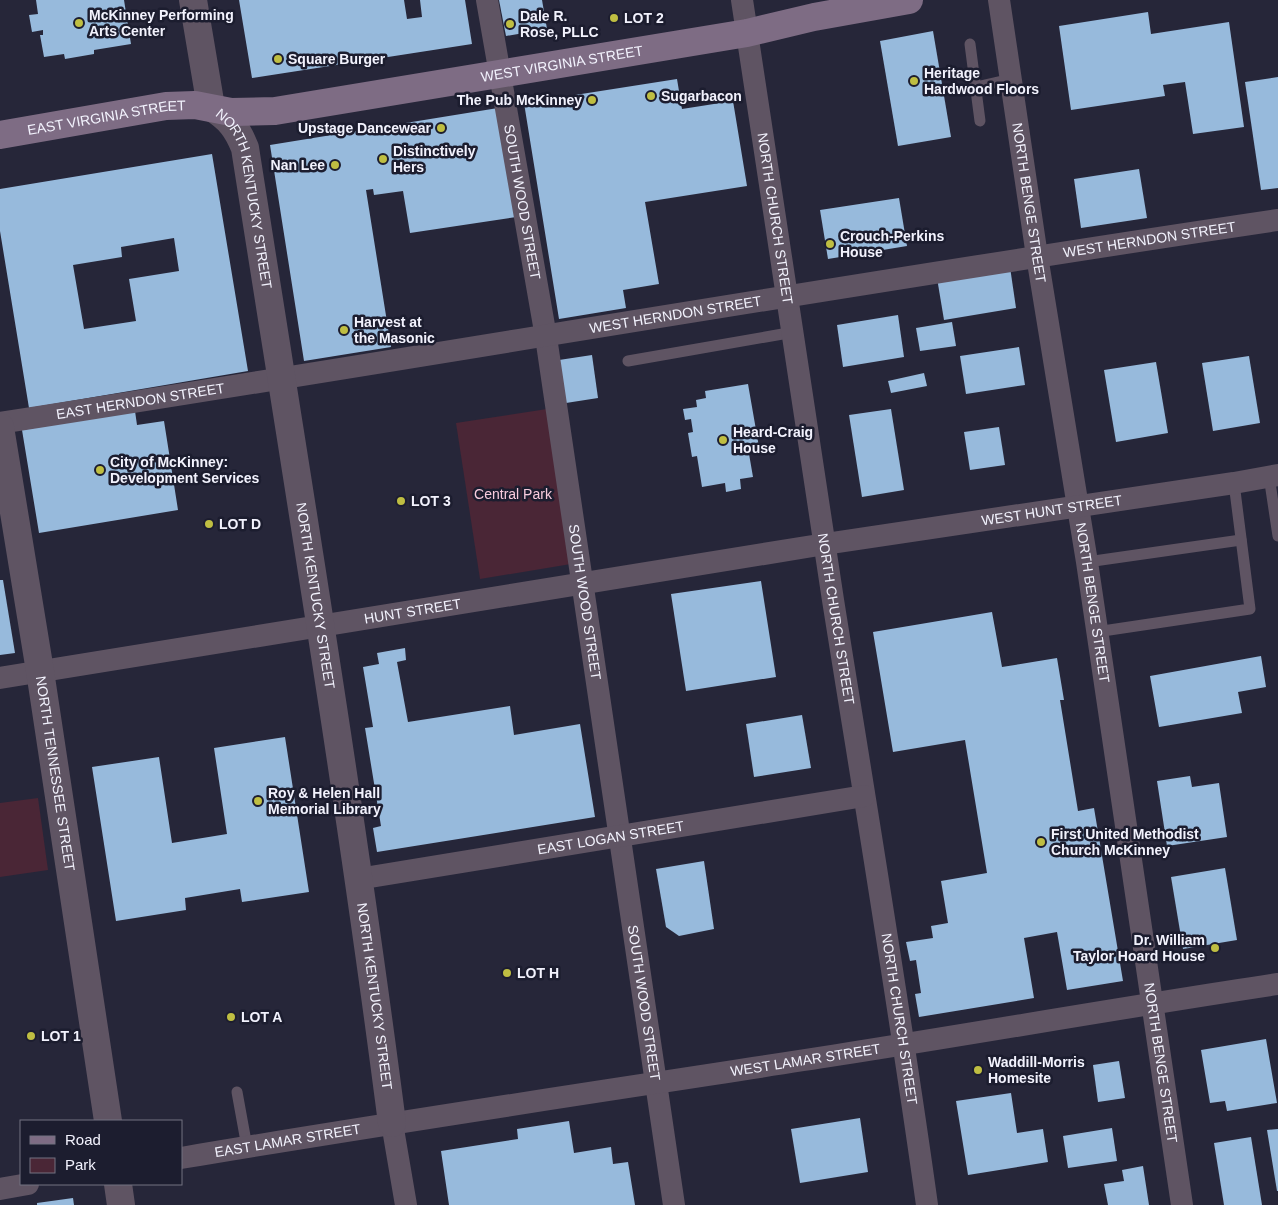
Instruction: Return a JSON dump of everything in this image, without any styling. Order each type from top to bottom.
[{"type":"main road","name":"WEST VIRGINIA STREET","points":[[212,107],[231,112],[275,111],[747,33],[814,17],[909,0]]},
{"type":"main road","name":"EAST VIRGINIA STREET","points":[[0,134],[166,106],[195,105],[212,107]]},
{"type":"street","name":"NORTH KENTUCKY STREET","points":[[192,0],[212,107],[233,124],[244,148],[321,626],[392,1123],[406,1205]]},
{"type":"street","name":"SOUTH WOOD STREET","points":[[487,0],[546,336],[674,1205]]},
{"type":"street","name":"NORTH CHURCH STREET","points":[[742,0],[864,796],[904,1043],[927,1205]]},
{"type":"street","name":"NORTH BENGE STREET","points":[[999,0],[1087,562],[1182,1205]]},
{"type":"street","name":"WEST HERNDON STREET","points":[[281,379],[1038,256],[1278,220]]},
{"type":"street","name":"EAST HERNDON STREET","points":[[0,423],[281,379]]},
{"type":"street","name":"NORTH TENNESSEE STREET","points":[[0,427],[40,671],[108,1120]]},
{"type":"street","name":"WEST HUNT STREET","points":[[825,544],[1274,476]]},
{"type":"street","name":"HUNT STREET","points":[[0,678],[825,544]]},
{"type":"street","name":"EAST LOGAN STREET","points":[[358,879],[864,796]]},
{"type":"street","name":"WEST LAMAR STREET","points":[[392,1123],[1278,984]]},
{"type":"street","name":"EAST LAMAR STREET","points":[[182,1158],[392,1123]]},
{"type":"street","points":[[0,1188],[21,1185]]},
{"type":"street","points":[[118,1185],[121,1205]]},
{"type":"lane","points":[[970,44],[980,121]]},
{"type":"lane","points":[[976,87],[1011,79]]},
{"type":"lane","points":[[628,361],[794,332]]},
{"type":"lane","points":[[1274,476],[1278,536]]},
{"type":"lane","points":[[1096,632],[1250,609],[1234,483]]},
{"type":"lane","points":[[1087,562],[1241,540]]},
{"type":"lane","points":[[237,1092],[247,1147]]},
{"type":"green space","name":"Central Park","points":[[547,409],[571,564],[480,579],[456,423]]},
{"type":"green space","points":[[38,798],[48,870],[0,877],[0,803]]},
{"type":"building","name":"McKinney Performing Arts Center","points":[[36,0],[124,0],[131,44],[94,50],[94,54],[65,59],[64,54],[44,57],[40,35],[43,35],[43,30],[32,32],[29,15],[38,14]]},
{"type":"building","points":[[239,0],[404,0],[407,19],[422,17],[420,0],[465,0],[472,44],[252,78]]},
{"type":"building","points":[[499,0],[542,0],[547,29],[506,36]]},
{"type":"building","points":[[1148,12],[1151,34],[1229,22],[1244,127],[1193,134],[1185,82],[1163,85],[1165,96],[1071,110],[1059,26]]},
{"type":"building","name":"Heritage Hardwood Floors","points":[[933,31],[951,137],[898,146],[880,41]]},
{"type":"building","points":[[1278,77],[1278,188],[1261,190],[1245,82]]},
{"type":"building","points":[[677,79],[682,109],[733,101],[747,186],[645,202],[659,284],[623,290],[626,308],[559,319],[524,103]]},
{"type":"building","points":[[498,108],[516,217],[410,233],[403,191],[374,195],[373,189],[366,190],[391,347],[304,361],[270,145]]},
{"type":"building","points":[[212,154],[248,371],[29,408],[0,231],[0,189]],"holes":[[[174,238],[179,271],[129,279],[136,321],[84,329],[73,265],[122,257],[121,247]]]},
{"type":"building","points":[[1139,169],[1147,218],[1081,228],[1074,179]]},
{"type":"building","points":[[899,198],[907,246],[828,259],[820,210]]},
{"type":"building","points":[[1010,267],[1016,308],[944,320],[937,278]]},
{"type":"building","points":[[898,315],[904,357],[843,367],[837,325]]},
{"type":"building","points":[[952,322],[956,346],[920,351],[916,328]]},
{"type":"building","points":[[1019,347],[1025,385],[966,394],[960,356]]},
{"type":"building","points":[[592,355],[598,398],[566,403],[559,360]]},
{"type":"building","points":[[1249,356],[1260,423],[1213,431],[1202,363]]},
{"type":"building","points":[[1156,362],[1168,433],[1116,442],[1104,370]]},
{"type":"building","points":[[924,373],[927,386],[891,393],[888,381]]},
{"type":"building","name":"Heard-Craig House","points":[[748,384],[759,447],[748,448],[753,477],[740,479],[741,489],[726,492],[725,483],[702,487],[697,456],[692,457],[688,433],[693,432],[691,419],[685,420],[683,409],[697,407],[696,400],[706,398],[705,391]]},
{"type":"building","points":[[891,409],[904,490],[862,497],[849,415]]},
{"type":"building","name":"City of McKinney: Development Services","points":[[135,411],[137,425],[164,421],[178,510],[39,533],[22,430]]},
{"type":"building","points":[[999,427],[1005,465],[970,470],[964,432]]},
{"type":"building","points":[[0,580],[3,580],[15,653],[0,655]]},
{"type":"building","points":[[761,581],[776,677],[686,691],[671,594]]},
{"type":"building","name":"First United Methodist Church McKinney","points":[[992,612],[1002,667],[1057,658],[1064,700],[1060,700],[1078,811],[1094,808],[1123,981],[1067,990],[1057,932],[1024,938],[1034,998],[919,1017],[915,994],[921,993],[916,960],[910,961],[906,942],[933,938],[931,926],[948,923],[941,881],[987,873],[965,740],[893,752],[873,632]]},
{"type":"building","points":[[405,648],[406,660],[397,662],[408,722],[510,706],[514,735],[580,724],[595,817],[377,852],[373,828],[381,826],[365,728],[373,727],[363,667],[379,664],[377,653]]},
{"type":"building","points":[[1261,656],[1266,687],[1238,692],[1242,713],[1159,727],[1150,676]]},
{"type":"building","points":[[802,715],[811,768],[754,777],[746,724]]},
{"type":"building","name":"Roy & Helen Hall Memorial Library","points":[[285,737],[309,892],[242,902],[240,889],[185,898],[186,910],[116,921],[92,767],[159,757],[172,843],[227,834],[214,748]]},
{"type":"building","points":[[1190,776],[1192,787],[1219,783],[1227,837],[1167,846],[1157,781]]},
{"type":"building","points":[[704,861],[714,929],[679,936],[666,927],[656,869]]},
{"type":"building","points":[[1225,868],[1237,940],[1183,949],[1171,877]]},
{"type":"building","points":[[1266,1039],[1277,1103],[1227,1111],[1225,1101],[1210,1103],[1201,1050]]},
{"type":"building","points":[[1119,1061],[1125,1098],[1098,1102],[1093,1065]]},
{"type":"building","points":[[1011,1093],[1017,1133],[1043,1129],[1048,1162],[968,1175],[956,1101]]},
{"type":"building","points":[[860,1118],[868,1172],[800,1183],[791,1129]]},
{"type":"building","points":[[569,1121],[574,1153],[611,1147],[613,1164],[628,1162],[635,1205],[449,1205],[441,1151],[518,1139],[517,1129]]},
{"type":"building","points":[[1112,1128],[1117,1161],[1068,1168],[1063,1136]]},
{"type":"building","points":[[1278,1129],[1278,1191],[1277,1191],[1267,1130]]},
{"type":"building","points":[[1251,1137],[1262,1205],[1224,1205],[1214,1143]]},
{"type":"building","points":[[1143,1166],[1149,1205],[1108,1205],[1104,1184],[1124,1181],[1122,1170]]},
{"type":"building","points":[[73,1198],[74,1205],[37,1205],[37,1203]]},
{"type":"place","name":"LOT 2","points":[[614,18]]},
{"type":"place","name":"McKinney Performing Arts Center","points":[[79,23]]},
{"type":"place","name":"Dale R. Rose, PLLC","points":[[510,24]]},
{"type":"place","name":"Square Burger","points":[[278,59]]},
{"type":"place","name":"Heritage Hardwood Floors","points":[[914,81]]},
{"type":"place","name":"Sugarbacon","points":[[651,96]]},
{"type":"place","name":"The Pub McKinney","points":[[592,100]]},
{"type":"place","name":"Upstage Dancewear","points":[[441,128]]},
{"type":"place","name":"Distinctively Hers","points":[[383,159]]},
{"type":"place","name":"Nan Lee","points":[[335,165]]},
{"type":"place","name":"Crouch-Perkins House","points":[[830,244]]},
{"type":"place","name":"Harvest at the Masonic","points":[[344,330]]},
{"type":"place","name":"Heard-Craig House","points":[[723,440]]},
{"type":"place","name":"City of McKinney: Development Services","points":[[100,470]]},
{"type":"place","name":"LOT 3","points":[[401,501]]},
{"type":"place","name":"LOT D","points":[[209,524]]},
{"type":"place","name":"Roy & Helen Hall Memorial Library","points":[[258,801]]},
{"type":"place","name":"First United Methodist Church McKinney","points":[[1041,842]]},
{"type":"place","name":"Dr. William Taylor Hoard House","points":[[1215,948]]},
{"type":"place","name":"LOT H","points":[[507,973]]},
{"type":"place","name":"LOT A","points":[[231,1017]]},
{"type":"place","name":"LOT 1","points":[[31,1036]]},
{"type":"place","name":"Waddill-Morris Homesite","points":[[978,1070]]}]
